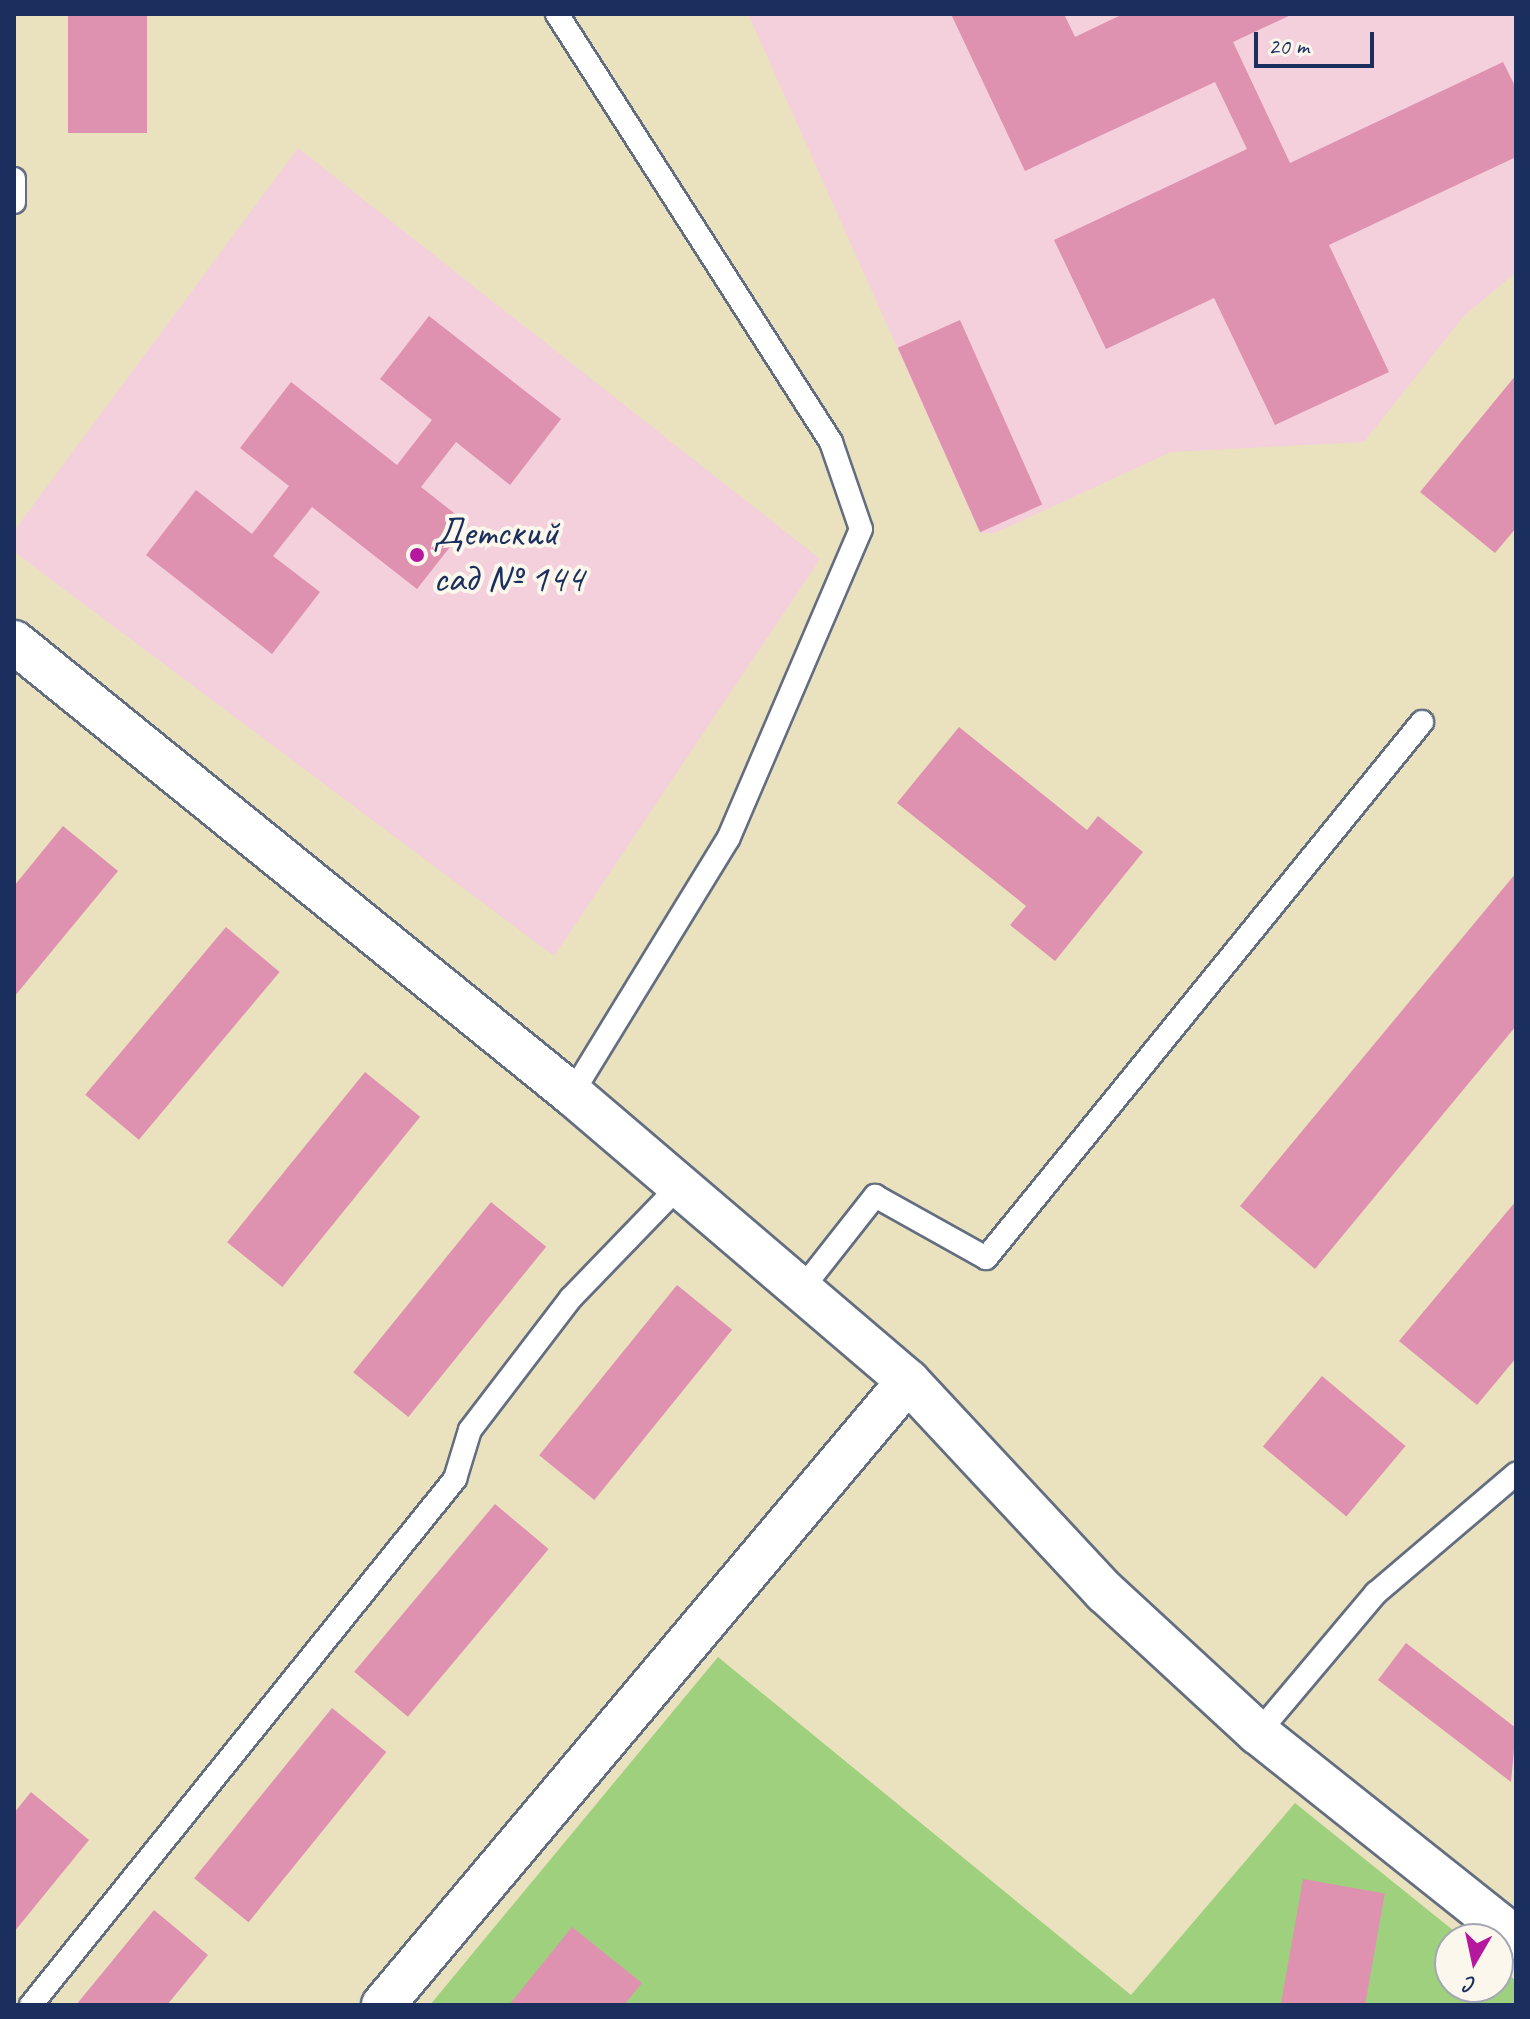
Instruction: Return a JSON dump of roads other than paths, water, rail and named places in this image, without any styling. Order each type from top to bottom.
[{"type":"street","points":[[14,642],[572,1094],[908,1381],[1105,1592],[1258,1733],[1516,1938]]},
{"type":"street","points":[[383,2005],[908,1381]]},
{"type":"lane","points":[[557,14],[831,442],[861,529],[728,839],[572,1094]]},
{"type":"lane","points":[[14,179],[14,202]]},
{"type":"lane","points":[[801,1290],[875,1196],[986,1258],[1422,722]]},
{"type":"lane","points":[[31,2005],[455,1479],[470,1430],[571,1298],[679,1186]]},
{"type":"lane","points":[[1258,1733],[1376,1593],[1516,1474]]},
{"type":"place","name":"Детский сад № 144","points":[[417,555]]}]
